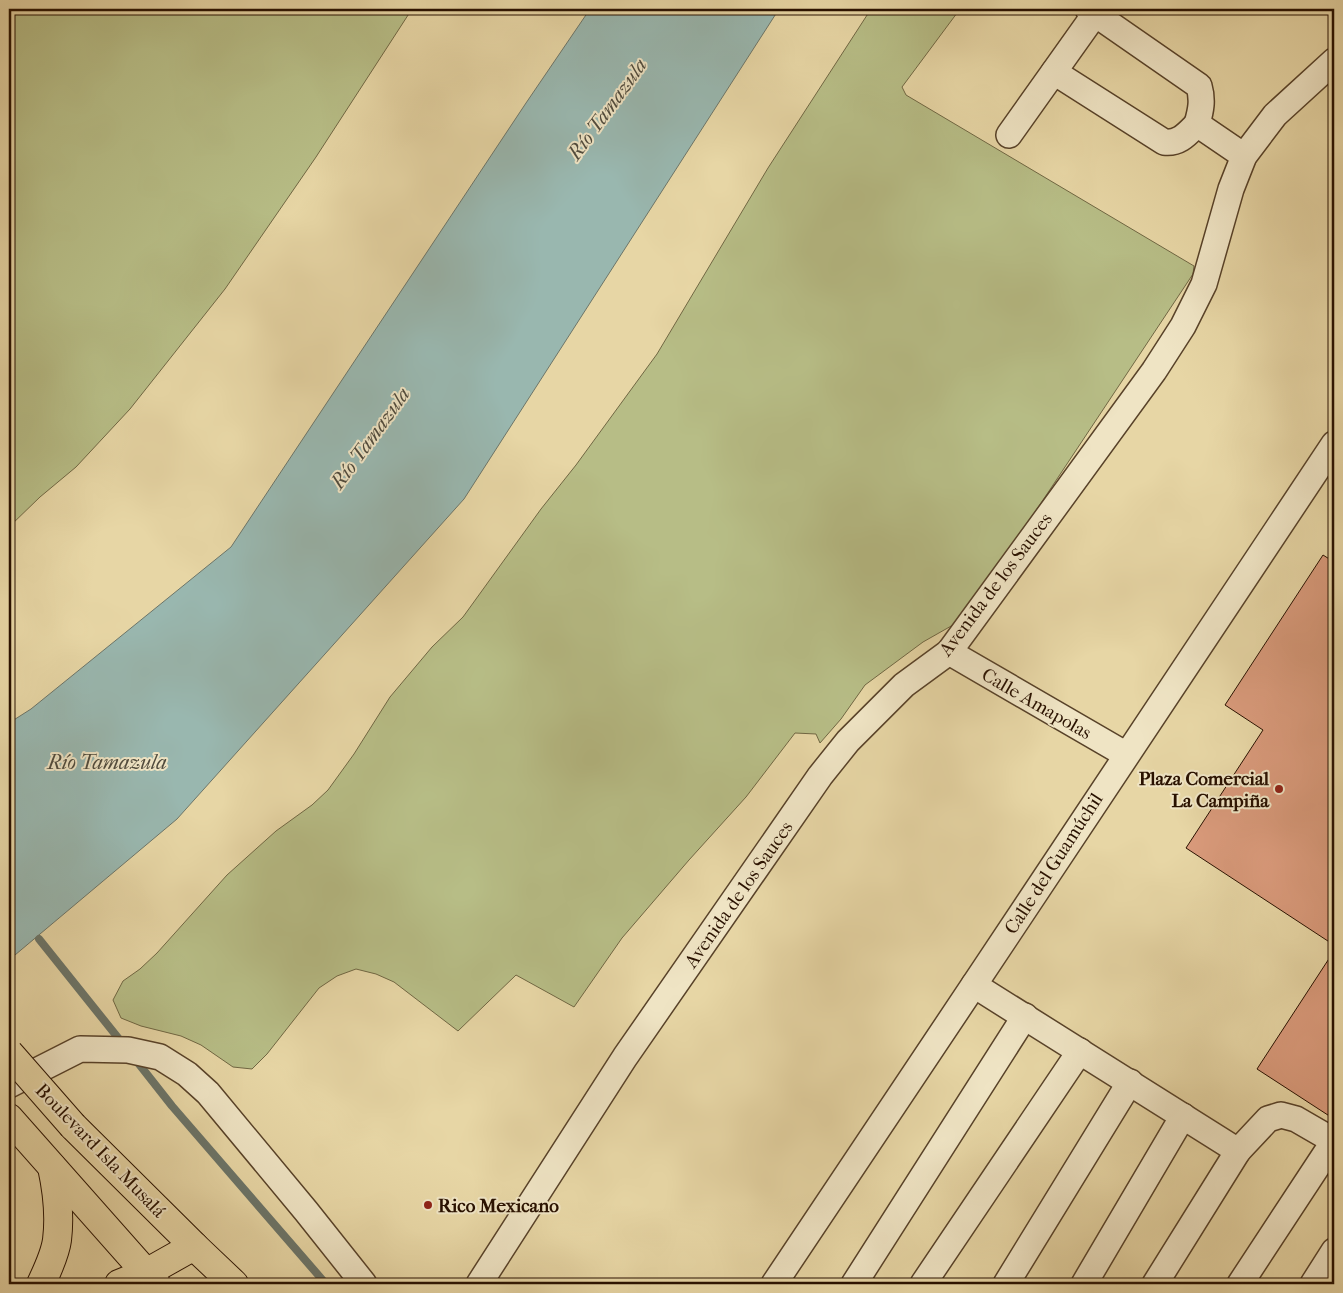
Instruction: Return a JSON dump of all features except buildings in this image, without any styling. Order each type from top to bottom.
[{"type":"main road","name":"Boulevard Isla Musalá","points":[[9,1053],[73,1126],[194,1246],[228,1283]]},
{"type":"main road","points":[[9,1118],[151,1279]]},
{"type":"main road","points":[[41,1284],[57,1241],[57,1192],[45,1159]]},
{"type":"main road","points":[[119,1284],[151,1279],[194,1246]]},
{"type":"street","points":[[1009,135],[1054,72],[1092,11],[1199,86],[1202,98],[1197,124],[1182,139],[1172,143],[1164,142],[1054,72]]},
{"type":"street","name":"Avenida de los Sauces","points":[[479,1284],[625,1057],[820,776],[848,741],[904,685],[949,652],[1154,371],[1183,326],[1204,284],[1231,188],[1244,156],[1275,115],[1334,61]]},
{"type":"street","points":[[1197,124],[1244,156]]},
{"type":"street","name":"Calle del Guamúchil","points":[[774,1284],[1334,444]]},
{"type":"street","name":"Calle Amapolas","points":[[949,652],[1126,754]]},
{"type":"street","points":[[974,985],[1238,1151]]},
{"type":"street","points":[[854,1284],[1025,1016]]},
{"type":"street","points":[[9,1084],[80,1049],[128,1050],[160,1057],[187,1074],[208,1093],[364,1284]]},
{"type":"street","points":[[922,1284],[1080,1051]]},
{"type":"street","points":[[1006,1284],[1130,1082]]},
{"type":"street","points":[[1155,1284],[1238,1151],[1268,1119],[1281,1115],[1296,1119],[1334,1141],[1240,1284]]},
{"type":"street","points":[[1084,1284],[1183,1116]]},
{"type":"street","points":[[1313,1284],[1334,1251]]},
{"type":"green space","points":[[9,9],[412,9],[316,157],[225,289],[130,409],[76,467],[40,497],[9,527]]},
{"type":"green space","points":[[871,9],[960,9],[902,87],[906,95],[1194,266],[1193,274],[986,586],[960,621],[923,642],[865,685],[841,719],[820,743],[816,734],[795,733],[746,797],[622,938],[574,1007],[516,975],[458,1031],[394,982],[376,974],[356,969],[337,976],[319,988],[267,1054],[252,1069],[233,1067],[201,1045],[181,1036],[141,1026],[121,1018],[113,1000],[123,981],[140,969],[157,953],[227,875],[276,831],[312,805],[328,790],[354,754],[390,697],[432,647],[463,617],[541,509],[576,465],[657,354],[768,168]]},
{"type":"water","name":"Río Tamazula","points":[[590,9],[779,9],[464,499],[177,819],[15,955],[9,957],[9,723],[31,709],[231,547]]},
{"type":"waterway","points":[[39,939],[123,1044]]},
{"type":"waterway","points":[[135,1059],[172,1106],[326,1284]]},
{"type":"place","name":"Plaza Comercial La Campiña","points":[[1279,789]]},
{"type":"place","name":"Rico Mexicano","points":[[428,1205]]}]
